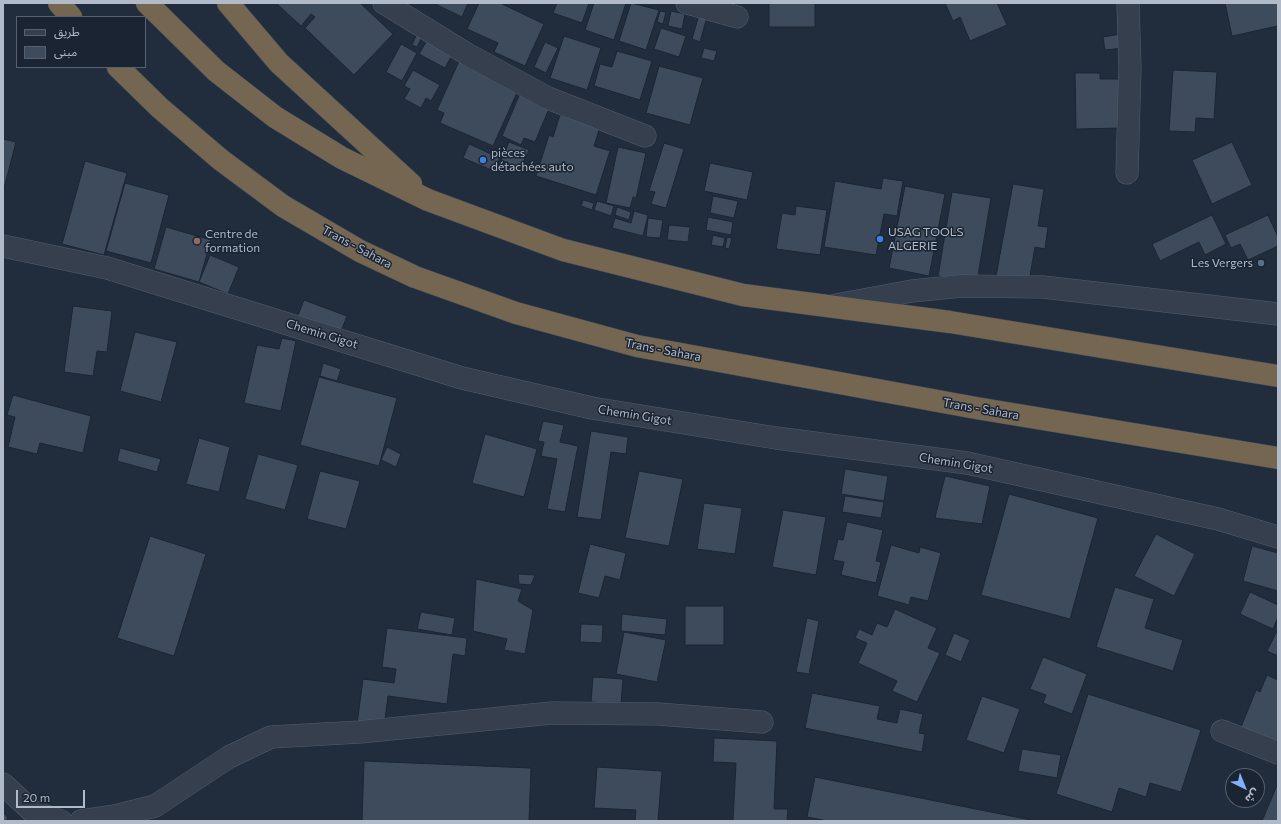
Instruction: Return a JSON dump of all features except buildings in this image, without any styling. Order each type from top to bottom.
[{"type":"highway","points":[[59,3],[70,16]]},
{"type":"highway","points":[[147,3],[216,71],[275,117],[342,158],[428,200],[563,250],[743,295],[950,322],[1278,376]]},
{"type":"highway","points":[[228,3],[279,63],[428,200]]},
{"type":"highway","name":"Trans - Sahara","points":[[119,68],[160,108],[221,160],[283,206],[360,251],[408,274],[516,313],[637,346],[976,408],[1278,458]]},
{"type":"street","points":[[384,3],[467,54],[548,98],[645,136]]},
{"type":"street","points":[[687,3],[737,17]]},
{"type":"street","points":[[1127,173],[1130,68],[1128,3]]},
{"type":"street","name":"Chemin Gigot","points":[[3,246],[106,268],[462,378],[592,408],[776,438],[967,463],[1218,519],[1278,537]]},
{"type":"street","points":[[833,306],[912,291],[955,287],[1043,287],[1278,314]]},
{"type":"street","points":[[81,821],[115,816],[155,806],[229,757],[271,736],[360,732],[552,713],[658,714],[762,722]]},
{"type":"street","points":[[1222,731],[1278,753]]},
{"type":"street","points":[[3,784],[32,811],[61,821]]},
{"type":"place","name":"pièces détachées auto","points":[[483,160]]},
{"type":"place","name":"USAG TOOLS ALGERIE","points":[[880,239]]},
{"type":"place","name":"Centre de formation","points":[[197,241]]},
{"type":"place","name":"Les Vergers","points":[[1261,263]]}]
